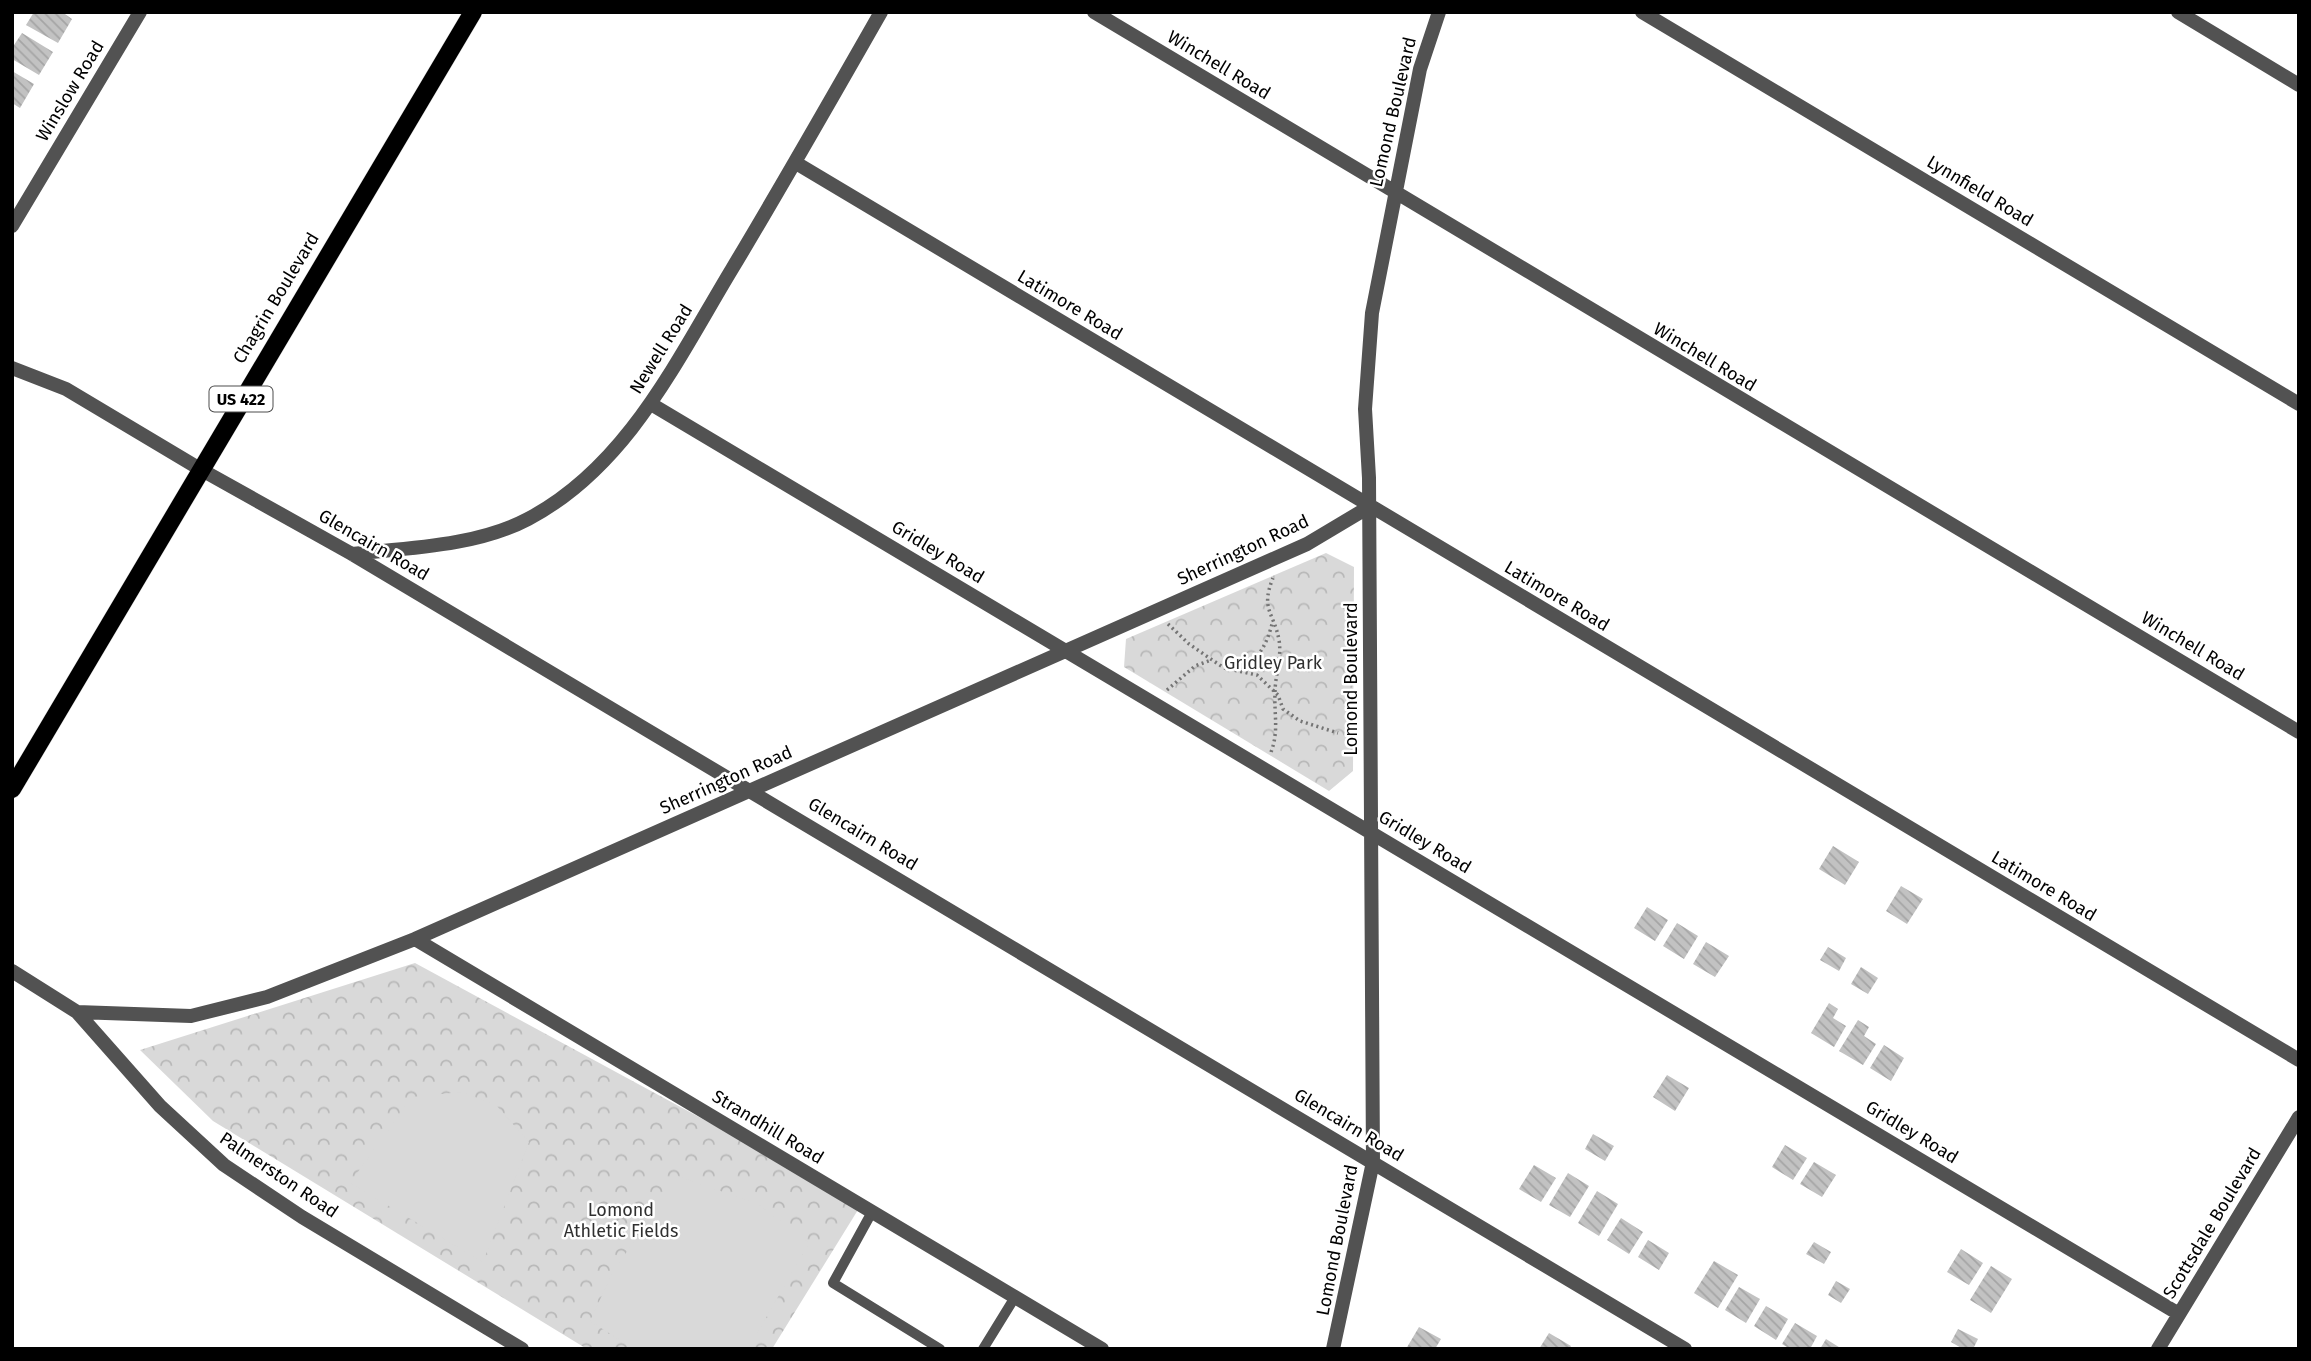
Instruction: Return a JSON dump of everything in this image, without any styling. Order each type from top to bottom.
[{"type":"main road","name":"Chagrin Boulevard","points":[[12,789],[473,12]]},
{"type":"street","name":"Winslow Road","points":[[12,226],[140,12]]},
{"type":"street","name":"Newell Road","points":[[352,554],[453,544],[527,519],[596,471],[651,404],[796,163],[881,12]]},
{"type":"street","name":"Winchell Road","points":[[1094,12],[1393,194],[2299,732]]},
{"type":"street","name":"Lomond Boulevard","points":[[1333,1349],[1373,1162],[1366,409],[1371,327],[1393,194],[1420,69],[1439,12]]},
{"type":"street","name":"Lynnfield Road","points":[[1642,12],[2299,404]]},
{"type":"street","points":[[2178,12],[2299,85]]},
{"type":"street","name":"Latimore Road","points":[[796,163],[2299,1060]]},
{"type":"street","name":"Glencairn Road","points":[[12,368],[66,389],[200,469],[352,554],[1685,1349]]},
{"type":"street","name":"Gridley Road","points":[[651,404],[2179,1314]]},
{"type":"street","name":"Sherrington Road","points":[[77,1012],[191,1016],[267,997],[415,939],[1307,544],[1369,507]]},
{"type":"street","name":"Strandhill Road","points":[[415,939],[1102,1349]]},
{"type":"street","name":"Palmerston Road","points":[[12,971],[77,1012],[160,1106],[224,1165],[302,1217],[522,1349]]},
{"type":"street","name":"Scottsdale Boulevard","points":[[2158,1349],[2299,1117]]},
{"type":"lane","points":[[872,1212],[833,1283],[940,1349]]},
{"type":"lane","points":[[983,1349],[1015,1297]]},
{"type":"path","points":[[1271,752],[1277,736],[1275,692],[1280,658],[1279,637],[1265,606],[1273,578]]},
{"type":"path","points":[[1237,669],[1245,666],[1267,644],[1272,622]]},
{"type":"path","points":[[1168,624],[1224,668],[1257,675],[1275,692],[1283,709],[1300,721],[1338,733]]},
{"type":"path","points":[[1167,690],[1195,666],[1211,660]]},
{"type":"green space","name":"Gridley Park","points":[[1326,553],[1354,567],[1353,771],[1329,791],[1124,667],[1126,639]]},
{"type":"green space","name":"Lomond Athletic Fields","points":[[415,963],[861,1205],[772,1349],[587,1349],[213,1121],[140,1050]]},
{"type":"green space","points":[[461,1092],[496,1105],[529,1142],[483,1262],[350,1183],[412,1097]]},
{"type":"green space","points":[[677,1176],[758,1204],[809,1243],[748,1349],[634,1349],[590,1321],[612,1274]]},
{"type":"building","points":[[34,12],[62,12],[72,19],[58,43],[26,25]]},
{"type":"building","points":[[22,33],[53,52],[39,75],[12,59],[12,48]]},
{"type":"building","points":[[12,71],[34,84],[20,108],[12,103]]},
{"type":"building","points":[[1833,846],[1859,862],[1845,885],[1819,869]]},
{"type":"building","points":[[1901,886],[1923,899],[1907,924],[1886,911]]},
{"type":"building","points":[[1647,907],[1668,920],[1655,941],[1634,928]]},
{"type":"building","points":[[1677,923],[1698,936],[1684,959],[1663,946]]},
{"type":"building","points":[[1706,942],[1729,956],[1715,977],[1693,964]]},
{"type":"building","points":[[1828,947],[1846,958],[1839,971],[1820,960]]},
{"type":"building","points":[[1861,967],[1878,978],[1868,994],[1851,984]]},
{"type":"building","points":[[1829,1003],[1838,1009],[1833,1018],[1846,1026],[1834,1047],[1811,1033]]},
{"type":"building","points":[[1858,1020],[1869,1027],[1864,1036],[1876,1044],[1863,1065],[1839,1051]]},
{"type":"building","points":[[1884,1045],[1904,1058],[1891,1081],[1870,1068]]},
{"type":"building","points":[[1667,1075],[1689,1088],[1675,1111],[1653,1097]]},
{"type":"building","points":[[1593,1134],[1614,1146],[1605,1161],[1585,1149]]},
{"type":"building","points":[[1785,1145],[1807,1158],[1793,1180],[1772,1167]]},
{"type":"building","points":[[1814,1162],[1836,1175],[1822,1197],[1800,1184]]},
{"type":"building","points":[[1534,1165],[1556,1178],[1541,1202],[1519,1189]]},
{"type":"building","points":[[1568,1173],[1589,1186],[1570,1217],[1549,1205]]},
{"type":"building","points":[[1597,1191],[1618,1204],[1599,1236],[1578,1223]]},
{"type":"building","points":[[1621,1218],[1643,1232],[1629,1254],[1607,1240]]},
{"type":"building","points":[[1648,1240],[1669,1253],[1659,1270],[1638,1257]]},
{"type":"building","points":[[1814,1242],[1831,1252],[1824,1264],[1806,1254]]},
{"type":"building","points":[[1961,1249],[1983,1263],[1969,1285],[1947,1272]]},
{"type":"building","points":[[1714,1261],[1738,1275],[1718,1308],[1694,1293]]},
{"type":"building","points":[[1991,1266],[2012,1279],[1991,1313],[1970,1300]]},
{"type":"building","points":[[1836,1281],[1850,1289],[1841,1303],[1828,1295]]},
{"type":"building","points":[[1739,1287],[1760,1299],[1746,1323],[1725,1310]]},
{"type":"building","points":[[1766,1306],[1788,1319],[1776,1340],[1754,1326]]},
{"type":"building","points":[[1795,1323],[1817,1336],[1810,1349],[1790,1349],[1782,1344]]},
{"type":"building","points":[[1419,1327],[1441,1339],[1435,1349],[1406,1349]]},
{"type":"building","points":[[1958,1329],[1978,1339],[1973,1349],[1963,1349],[1951,1342]]},
{"type":"building","points":[[1549,1333],[1571,1346],[1569,1349],[1539,1349]]},
{"type":"building","points":[[1826,1339],[1842,1349],[1820,1349]]}]
